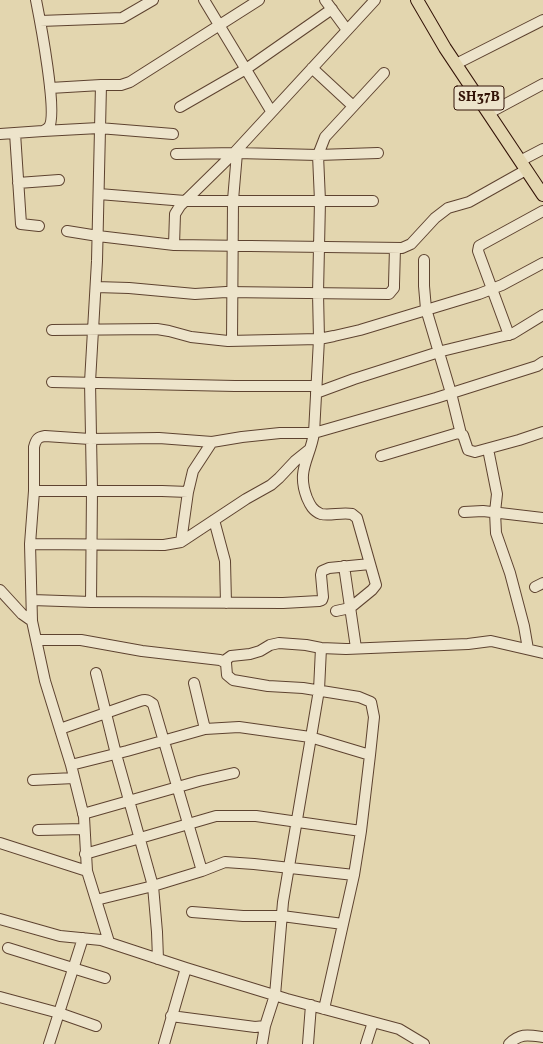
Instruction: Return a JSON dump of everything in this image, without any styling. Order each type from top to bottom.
[{"type":"main road","name":"SH37B","points":[[417,0],[456,64],[543,195]]},
{"type":"street","points":[[36,0],[50,88],[52,112],[48,127],[43,131]]},
{"type":"street","points":[[40,21],[122,18],[153,0]]},
{"type":"street","points":[[204,0],[272,111]]},
{"type":"street","points":[[50,88],[121,85],[130,82],[259,0]]},
{"type":"street","points":[[325,0],[347,30]]},
{"type":"street","points":[[174,245],[176,211],[235,153],[375,0]]},
{"type":"street","points":[[180,107],[246,69],[332,9]]},
{"type":"street","points":[[456,64],[543,20]]},
{"type":"street","points":[[312,68],[353,106]]},
{"type":"street","points":[[336,611],[350,608],[375,588],[376,582],[357,518],[348,513],[322,514],[315,511],[309,504],[303,489],[302,477],[304,465],[310,450],[314,433],[319,339],[318,248],[320,201],[318,155],[325,137],[384,73]]},
{"type":"street","points":[[488,113],[543,84]]},
{"type":"street","points":[[91,602],[92,490],[90,382],[98,236],[101,85]]},
{"type":"street","points":[[0,134],[99,128],[173,134]]},
{"type":"street","points":[[15,133],[22,224],[39,226]]},
{"type":"street","points":[[67,231],[174,245],[232,247],[402,248],[411,244],[435,218],[448,208],[469,202],[523,165],[543,148]]},
{"type":"street","points":[[232,341],[232,247],[235,153]]},
{"type":"street","points":[[176,154],[235,153],[318,155],[378,153]]},
{"type":"street","points":[[18,183],[59,180]]},
{"type":"street","points":[[98,194],[185,201],[233,200],[373,202]]},
{"type":"street","points":[[509,335],[478,251],[479,246],[543,211]]},
{"type":"street","points":[[96,287],[129,288],[195,294],[233,292],[389,294],[394,288],[395,248]]},
{"type":"street","points":[[424,260],[426,309],[451,393],[461,434],[463,435],[468,450],[474,452],[488,449],[543,432]]},
{"type":"street","points":[[52,330],[157,329],[175,332],[191,337],[232,341],[319,339],[360,330],[502,285],[543,263]]},
{"type":"street","points":[[52,382],[236,386],[316,390],[438,352],[509,335],[543,314]]},
{"type":"street","points":[[109,942],[87,871],[83,814],[71,765],[45,681],[32,621],[30,544],[34,491],[34,447],[36,440],[39,437],[45,436],[90,439],[159,438],[212,442],[280,433],[314,433],[451,393],[537,366],[543,362]]},
{"type":"street","points":[[381,456],[458,433],[461,434]]},
{"type":"street","points":[[181,542],[188,492],[193,471],[212,442]]},
{"type":"street","points":[[488,449],[497,494],[496,532],[510,573],[524,626],[528,650]]},
{"type":"street","points":[[30,544],[164,545],[181,542],[271,485],[295,461],[310,450]]},
{"type":"street","points":[[34,491],[92,490],[188,492]]},
{"type":"street","points":[[464,512],[483,511],[543,518]]},
{"type":"street","points":[[214,520],[225,561],[226,603]]},
{"type":"street","points":[[32,600],[226,603],[319,602],[323,597],[322,571],[329,568],[370,564]]},
{"type":"street","points":[[344,566],[356,648]]},
{"type":"street","points":[[0,590],[22,614],[32,621]]},
{"type":"street","points":[[37,640],[81,640],[142,651],[224,661],[231,656],[255,653],[270,645],[279,643],[306,645],[321,648],[356,648],[468,644],[491,641],[543,653]]},
{"type":"street","points":[[262,1044],[265,1026],[275,995],[288,868],[319,690],[321,648]]},
{"type":"street","points":[[224,661],[226,663],[227,674],[233,680],[268,686],[319,690],[360,696],[371,702],[374,717],[361,831],[354,875],[324,1009]]},
{"type":"street","points":[[96,673],[107,712],[116,754],[153,886],[158,959]]},
{"type":"street","points":[[194,684],[205,729]]},
{"type":"street","points":[[60,728],[145,699],[149,700],[153,704],[187,824],[202,870]]},
{"type":"street","points":[[71,765],[205,729],[239,727],[310,737],[370,755]]},
{"type":"street","points":[[83,814],[129,800],[234,773]]},
{"type":"street","points":[[33,780],[74,778]]},
{"type":"street","points":[[85,854],[216,816],[227,815],[256,816],[361,831]]},
{"type":"street","points":[[38,830],[84,829]]},
{"type":"street","points":[[0,843],[87,871]]},
{"type":"street","points":[[96,900],[153,886],[225,862],[354,875]]},
{"type":"street","points":[[192,912],[243,916],[282,916],[343,924]]},
{"type":"street","points":[[0,919],[60,936],[109,942],[186,968],[275,995],[399,1029],[424,1044]]},
{"type":"street","points":[[49,1044],[83,938]]},
{"type":"street","points":[[8,948],[106,978]]},
{"type":"street","points":[[164,1044],[186,968]]},
{"type":"street","points":[[0,997],[96,1026]]},
{"type":"street","points":[[308,1044],[311,1005]]},
{"type":"street","points":[[171,1016],[255,1027],[265,1026]]},
{"type":"street","points":[[366,1044],[373,1022]]},
{"type":"street","points":[[509,1044],[522,1035],[543,1037]]}]
